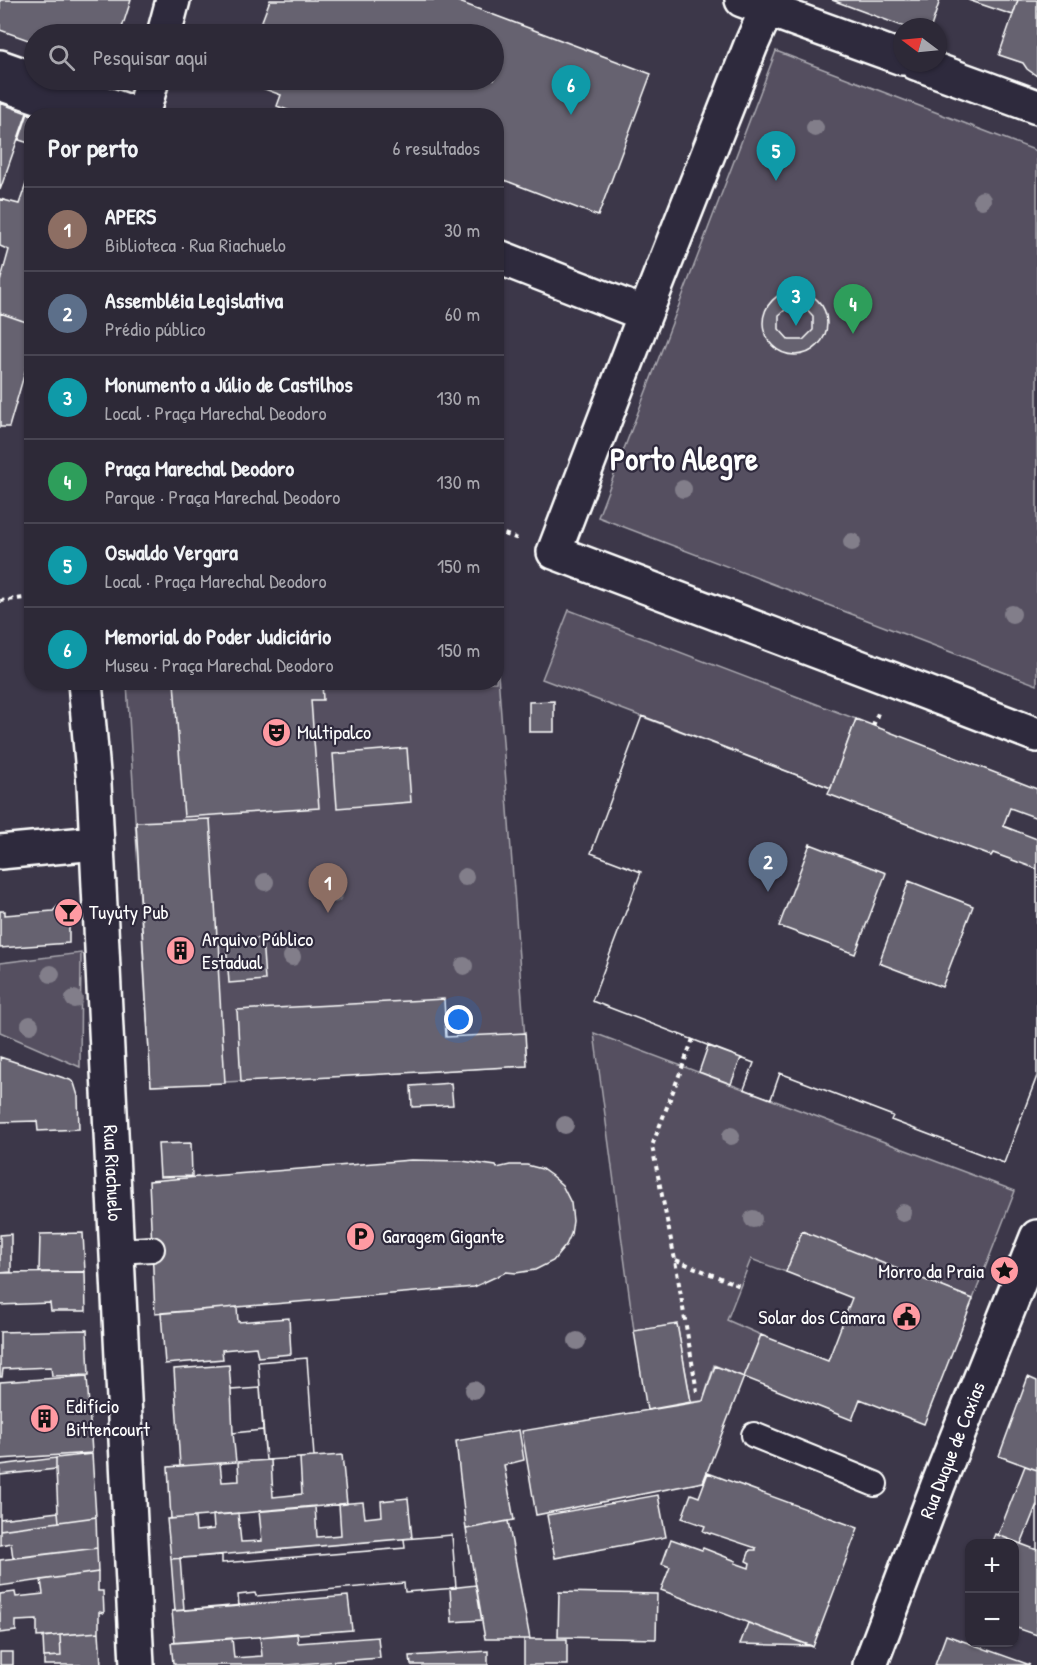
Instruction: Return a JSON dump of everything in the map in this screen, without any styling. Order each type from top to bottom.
[{"type":"street","points":[[167,24],[173,0]]},
{"type":"street","points":[[893,55],[760,3],[751,45],[554,552],[1037,735]]},
{"type":"street","points":[[0,67],[24,75]]},
{"type":"street","points":[[941,72],[1037,107]]},
{"type":"street","points":[[67,90],[118,108]]},
{"type":"street","points":[[143,108],[149,90]]},
{"type":"street","points":[[504,259],[645,314]]},
{"type":"street","name":"Rua Riachuelo","points":[[86,690],[94,784],[137,1665]]},
{"type":"street","points":[[0,852],[96,843]]},
{"type":"street","name":"Rua Duque de Caxias","points":[[870,1665],[938,1485],[1029,1280],[1037,1237]]},
{"type":"lane","points":[[0,88],[58,108]]},
{"type":"lane","points":[[116,1251],[152,1249]]},
{"type":"lane","points":[[754,1435],[875,1484]]},
{"type":"path","points":[[0,601],[24,598]]},
{"type":"path","points":[[693,1039],[652,1146],[675,1260],[697,1392]]},
{"type":"path","points":[[675,1260],[740,1286]]},
{"type":"shaded area","points":[[776,51],[1037,151],[1037,685],[598,517]]},
{"type":"shaded area","points":[[569,610],[856,719],[831,788],[542,679]]},
{"type":"shaded area","points":[[127,690],[499,690],[527,1066],[151,1086]]},
{"type":"shaded area","points":[[81,953],[80,1067],[0,1032],[0,963]]},
{"type":"shaded area","points":[[594,1033],[1015,1191],[973,1299],[802,1232],[786,1272],[751,1259],[727,1320],[761,1335],[744,1377],[714,1365],[703,1401],[691,1402],[677,1324],[634,1331]]},
{"type":"building","points":[[0,0],[131,0],[123,24],[24,24],[24,38],[0,30]]},
{"type":"building","points":[[270,0],[454,0],[651,74],[598,216],[504,180],[504,108],[282,108],[277,106],[281,95],[267,90],[504,90],[504,24],[261,24]]},
{"type":"building","points":[[832,0],[940,0],[934,18],[893,18],[893,23]]},
{"type":"building","points":[[968,0],[1018,0],[1013,15]]},
{"type":"building","points":[[1018,0],[1037,0],[1037,76],[1023,63],[999,55]]},
{"type":"building","points":[[0,103],[24,112],[24,122],[0,190]]},
{"type":"building","points":[[24,125],[24,142],[19,140]]},
{"type":"building","points":[[24,190],[24,321],[0,313],[0,282],[9,250],[0,246],[0,199],[19,204]]},
{"type":"building","points":[[795,291],[807,293],[818,300],[825,311],[827,323],[825,335],[818,346],[807,353],[795,355],[783,353],[772,346],[765,335],[763,323],[765,311],[772,300],[783,293]]},
{"type":"building","points":[[790,306],[804,306],[813,316],[813,330],[803,340],[789,340],[779,329],[779,315]]},
{"type":"building","points":[[0,313],[24,321],[24,375],[9,427],[0,427]]},
{"type":"building","points":[[175,690],[322,690],[323,700],[311,700],[319,808],[184,817]]},
{"type":"building","points":[[554,701],[554,732],[529,732],[529,702]]},
{"type":"building","points":[[642,716],[831,788],[828,794],[991,856],[993,853],[1037,869],[1037,1076],[1004,1163],[891,1120],[893,1116],[780,1073],[771,1099],[744,1089],[754,1063],[592,1001],[641,872],[591,853]],"holes":[[[810,844],[886,873],[855,954],[779,926]],[[909,881],[973,906],[942,987],[879,963]]]},
{"type":"building","points":[[642,716],[831,788],[856,719],[1037,789],[1037,818],[1010,808],[1003,826],[1037,839],[1037,1076],[1004,1163],[891,1120],[893,1116],[780,1073],[771,1099],[744,1089],[754,1063],[592,1001],[641,872],[591,853]]},
{"type":"building","points":[[407,748],[411,802],[337,808],[333,754]]},
{"type":"building","name":"Arquivo Público Estadual","points":[[210,819],[217,937],[219,937],[220,963],[218,964],[225,1083],[151,1086],[136,822]]},
{"type":"building","points":[[58,906],[71,910],[69,943],[0,948],[0,911],[5,911],[5,915],[53,911]]},
{"type":"building","name":"Arquivo Público Estadual","points":[[262,938],[265,980],[229,983],[226,941]]},
{"type":"building","name":"Arquivo Público Estadual","points":[[444,999],[446,1037],[525,1033],[527,1066],[241,1082],[237,1010]]},
{"type":"building","points":[[708,1046],[741,1058],[731,1084],[699,1072]]},
{"type":"building","points":[[0,1057],[74,1083],[78,1096],[79,1129],[38,1131],[37,1121],[0,1122]]},
{"type":"building","points":[[451,1083],[453,1105],[412,1107],[411,1086]]},
{"type":"building","points":[[191,1143],[192,1176],[160,1177],[158,1144]]},
{"type":"building","name":"Garagem Gigante","points":[[411,1160],[462,1161],[497,1168],[527,1165],[542,1169],[562,1185],[571,1203],[573,1221],[566,1245],[553,1261],[535,1270],[506,1272],[474,1287],[155,1314],[149,1181]]},
{"type":"building","name":"Solar dos Câmara","points":[[802,1231],[973,1299],[924,1424],[860,1399],[852,1420],[744,1377],[761,1335],[828,1361],[852,1298],[786,1272]]},
{"type":"building","points":[[83,1233],[85,1272],[39,1272],[40,1234]]},
{"type":"building","points":[[11,1234],[11,1272],[0,1273],[0,1235]]},
{"type":"building","points":[[85,1272],[86,1311],[51,1311],[50,1303],[0,1305],[0,1273]]},
{"type":"building","points":[[237,1307],[238,1322],[289,1318],[291,1354],[258,1357],[256,1347],[222,1350],[223,1359],[165,1364],[161,1313]]},
{"type":"building","points":[[677,1324],[691,1402],[647,1410],[634,1331]]},
{"type":"building","points":[[87,1330],[89,1375],[52,1376],[51,1367],[3,1369],[2,1377],[0,1377],[0,1332]]},
{"type":"building","points":[[307,1358],[314,1457],[266,1460],[263,1430],[233,1433],[236,1462],[180,1466],[174,1369],[229,1365],[231,1390],[260,1388],[258,1362]]},
{"type":"building","points":[[307,1358],[314,1457],[266,1460],[258,1362]]},
{"type":"building","points":[[715,1366],[744,1377],[703,1482],[536,1515],[522,1431],[703,1401]]},
{"type":"building","name":"Edifício Bittencourt","points":[[87,1376],[92,1453],[0,1459],[0,1382]]},
{"type":"building","points":[[1028,1377],[1037,1381],[1037,1470],[999,1456]]},
{"type":"building","points":[[260,1388],[263,1430],[233,1433],[231,1390]]},
{"type":"building","points":[[519,1430],[524,1460],[504,1465],[514,1520],[466,1529],[456,1441]]},
{"type":"building","points":[[92,1454],[96,1517],[59,1522],[58,1512],[0,1519],[0,1475],[56,1469],[56,1458]]},
{"type":"building","points":[[342,1455],[347,1504],[171,1519],[168,1467],[220,1463],[222,1482],[239,1481],[238,1462],[271,1460],[273,1497],[302,1494],[300,1458]]},
{"type":"building","points":[[56,1458],[56,1469],[0,1475],[0,1465]]},
{"type":"building","points":[[1025,1466],[1037,1470],[1037,1550],[1019,1543],[1019,1539],[1008,1539],[998,1535]]},
{"type":"building","points":[[56,1469],[58,1512],[0,1519],[0,1475]]},
{"type":"building","points":[[708,1473],[858,1528],[813,1647],[661,1590],[670,1567],[662,1564],[671,1539],[702,1550],[703,1548],[749,1568],[750,1563],[746,1561],[750,1550],[756,1550],[756,1548],[710,1534],[703,1531],[705,1526],[682,1518],[691,1494],[699,1497]]},
{"type":"building","points":[[658,1495],[666,1537],[555,1558],[547,1515]]},
{"type":"building","points":[[408,1498],[412,1538],[171,1559],[167,1519],[195,1517],[196,1531],[214,1529],[213,1515],[238,1513],[241,1542],[262,1541],[259,1511],[315,1506],[317,1537],[341,1535],[339,1504],[363,1502],[365,1518],[382,1516],[381,1501]]},
{"type":"building","points":[[1037,1504],[1037,1550],[1021,1544]]},
{"type":"building","points":[[58,1512],[59,1522],[0,1530],[0,1519]]},
{"type":"building","points":[[96,1517],[97,1548],[13,1558],[11,1543],[0,1545],[0,1530]]},
{"type":"building","points":[[508,1521],[530,1639],[485,1639],[466,1529]]},
{"type":"building","points":[[995,1534],[1008,1539],[993,1539]]},
{"type":"building","points":[[452,1535],[456,1588],[405,1592],[404,1583],[256,1596],[255,1593],[238,1595],[239,1606],[184,1610],[180,1558],[222,1555],[222,1563],[405,1548],[404,1539]]},
{"type":"building","points":[[452,1535],[456,1588],[405,1592],[404,1583],[256,1596],[255,1593],[238,1595],[239,1606],[175,1611],[171,1559],[222,1555],[222,1563],[405,1548],[404,1539]]},
{"type":"building","points":[[1019,1543],[1037,1550],[1037,1635],[1019,1629]]},
{"type":"building","points":[[97,1548],[98,1572],[0,1586],[0,1560]]},
{"type":"building","points":[[98,1572],[98,1591],[103,1591],[104,1613],[99,1612],[99,1632],[37,1637],[37,1620],[16,1621],[16,1631],[0,1633],[0,1594],[15,1592],[16,1597],[43,1594],[41,1580]]},
{"type":"building","points":[[476,1585],[482,1620],[452,1622],[450,1588]]},
{"type":"building","points":[[559,1592],[657,1594],[656,1639],[558,1637]]},
{"type":"building","points":[[348,1596],[352,1630],[175,1643],[172,1611]]},
{"type":"building","points":[[748,1623],[812,1646],[740,1644]]},
{"type":"building","points":[[99,1632],[101,1665],[44,1665],[44,1657],[61,1656],[60,1635]]},
{"type":"building","points":[[297,1633],[298,1643],[378,1637],[380,1658],[287,1665],[175,1665],[173,1663],[171,1643],[232,1638],[234,1658],[262,1656],[260,1637]]},
{"type":"building","points":[[60,1635],[61,1656],[44,1657],[43,1637]]},
{"type":"building","points":[[946,1635],[965,1642],[965,1647],[980,1647],[1030,1665],[935,1665]]},
{"type":"building","points":[[524,1639],[567,1639],[567,1665],[524,1665]]},
{"type":"building","points":[[488,1651],[488,1665],[411,1665],[410,1656]]},
{"type":"building","points":[[0,1652],[13,1652],[13,1665],[0,1665]]},
{"type":"place","name":"Memorial do Poder Judiciário","points":[[571,115]]},
{"type":"place","name":"Oswaldo Vergara","points":[[776,181]]},
{"type":"place","name":"Monumento a Júlio de Castilhos","points":[[796,326]]},
{"type":"place","name":"Praça Marechal Deodoro","points":[[853,334]]},
{"type":"place","name":"Multipalco","points":[[276,732]]},
{"type":"place","name":"Assembléia Legislativa","points":[[768,892]]},
{"type":"place","name":"Tuyuty Pub","points":[[68,912]]},
{"type":"place","name":"APERS","points":[[328,913]]},
{"type":"place","name":"Arquivo Público Estadual","points":[[181,950]]},
{"type":"place","name":"Garagem Gigante","points":[[361,1236]]},
{"type":"place","name":"Morro da Praia","points":[[1005,1271]]},
{"type":"place","name":"Solar dos Câmara","points":[[906,1317]]},
{"type":"place","name":"Edifício Bittencourt","points":[[45,1418]]},
{"type":"district","name":"Porto Alegre","points":[[684,459]]}]
